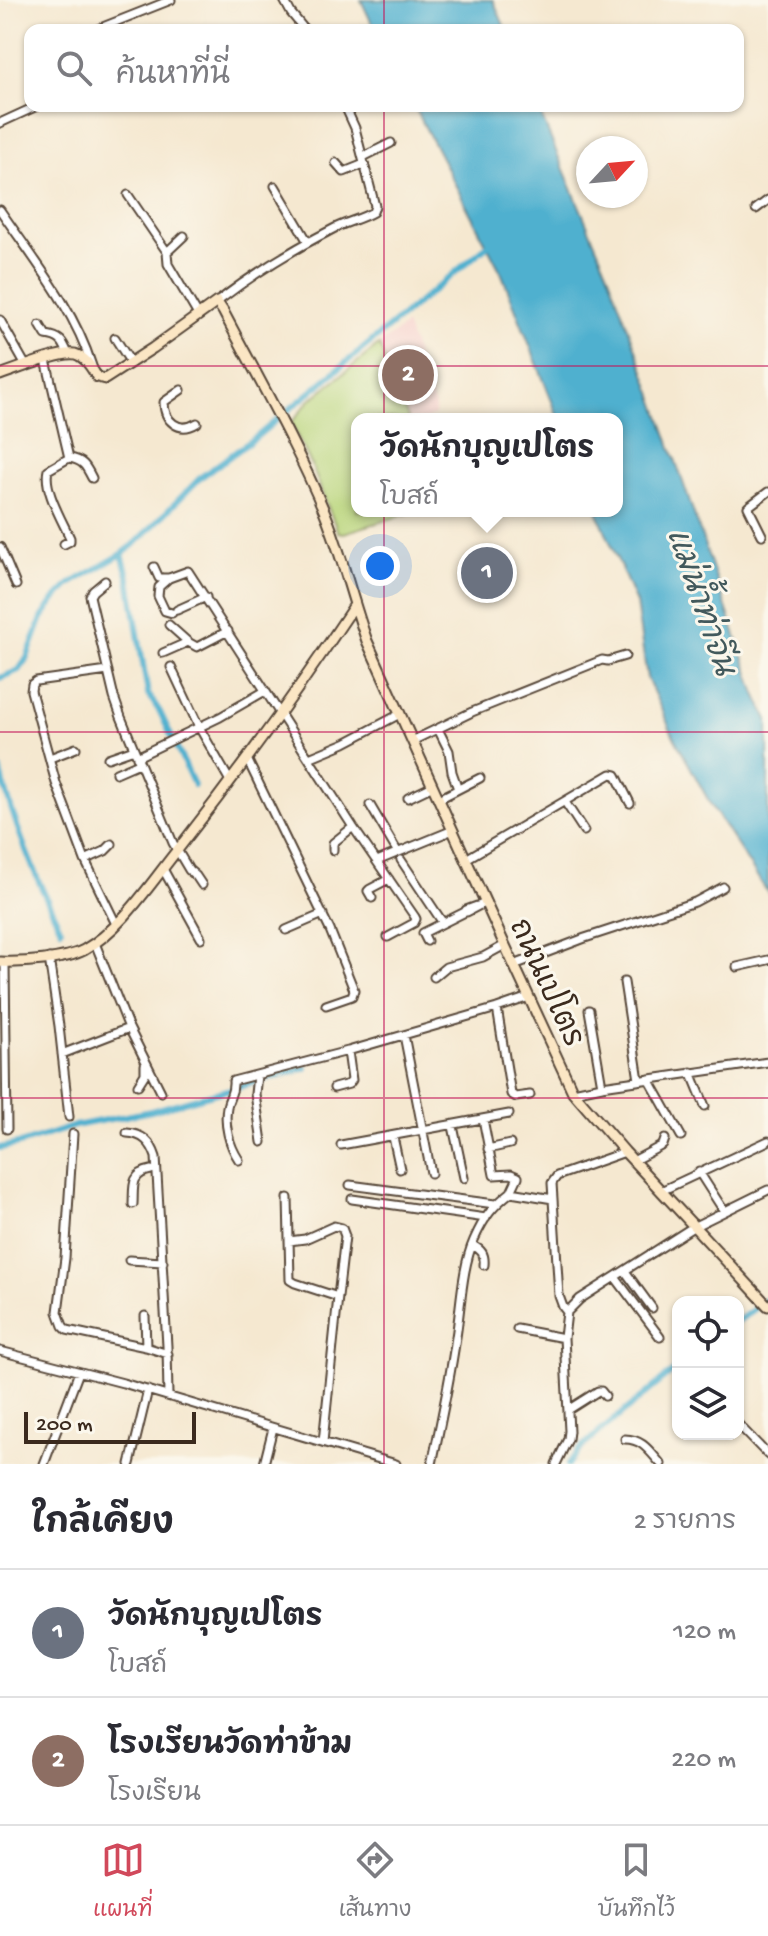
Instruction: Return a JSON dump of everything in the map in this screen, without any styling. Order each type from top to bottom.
[{"type":"street","points":[[110,24],[171,0]]},
{"type":"street","points":[[284,0],[300,24]]},
{"type":"street","points":[[0,123],[24,112]]},
{"type":"street","points":[[0,210],[65,305],[83,339],[97,377],[105,379],[236,287],[308,242],[373,212],[375,206],[355,128],[348,112]]},
{"type":"street","points":[[336,163],[344,172],[391,143]]},
{"type":"street","points":[[275,186],[308,242]]},
{"type":"street","points":[[128,195],[167,252],[168,264],[198,315]]},
{"type":"street","points":[[756,209],[768,200]]},
{"type":"street","points":[[167,252],[184,236]]},
{"type":"street","name":"ถนนเปโตร","points":[[217,302],[309,477],[329,525],[362,628],[466,859],[482,904],[505,945],[573,1092],[768,1306]]},
{"type":"street","points":[[0,320],[26,366]]},
{"type":"street","points":[[40,325],[46,335],[62,341],[68,354]]},
{"type":"street","points":[[115,338],[131,363]]},
{"type":"street","points":[[0,375],[68,354],[81,357],[93,370]]},
{"type":"street","points":[[46,360],[69,458]]},
{"type":"street","points":[[181,390],[164,402],[164,409],[173,424],[189,427],[197,423]]},
{"type":"street","points":[[64,544],[70,538],[47,485],[48,470],[69,458],[78,459],[84,463],[92,478]]},
{"type":"street","points":[[762,535],[748,507],[768,492]]},
{"type":"street","points":[[0,547],[16,585]]},
{"type":"street","points":[[154,567],[159,578],[169,578]]},
{"type":"street","points":[[206,597],[174,611],[165,611],[158,596],[161,584],[188,571],[206,597],[353,827],[416,919],[388,937]]},
{"type":"street","points":[[105,581],[90,596],[114,697],[177,850],[202,885]]},
{"type":"street","points":[[7,1129],[3,962],[75,954],[95,943],[116,924],[163,869],[281,714],[354,606]]},
{"type":"street","points":[[169,625],[194,647],[202,646],[228,631]]},
{"type":"street","points":[[339,629],[362,628]]},
{"type":"street","points":[[163,653],[188,642]]},
{"type":"street","points":[[412,741],[472,712],[602,660],[625,656]]},
{"type":"street","points":[[171,667],[199,727],[230,781]]},
{"type":"street","points":[[108,671],[36,681],[31,691],[56,783],[85,860],[116,924]]},
{"type":"street","points":[[116,773],[137,756],[265,691]]},
{"type":"street","points":[[309,758],[400,714]]},
{"type":"street","points":[[438,729],[449,751],[458,789]]},
{"type":"street","points":[[50,758],[76,748]]},
{"type":"street","points":[[108,758],[137,756]]},
{"type":"street","points":[[247,759],[323,914],[354,990],[352,996],[326,1005]]},
{"type":"street","points":[[466,859],[611,774],[616,775],[630,803]]},
{"type":"street","points":[[439,799],[480,778]]},
{"type":"street","points":[[408,798],[433,786]]},
{"type":"street","points":[[565,802],[584,831]]},
{"type":"street","points":[[370,805],[397,851]]},
{"type":"street","points":[[333,850],[333,843],[353,827]]},
{"type":"street","points":[[377,861],[453,830]]},
{"type":"street","points":[[85,860],[109,849],[112,844]]},
{"type":"street","points":[[401,860],[443,923]]},
{"type":"street","points":[[163,869],[201,938]]},
{"type":"street","points":[[372,898],[368,891],[389,879]]},
{"type":"street","points":[[514,965],[695,902],[723,887]]},
{"type":"street","points":[[427,941],[423,933],[482,904]]},
{"type":"street","points":[[286,930],[323,914]]},
{"type":"street","points":[[95,943],[129,1028],[161,1092]]},
{"type":"street","points":[[434,977],[446,967],[483,957],[505,945]]},
{"type":"street","points":[[49,958],[69,1117]]},
{"type":"street","points":[[737,967],[768,960]]},
{"type":"street","points":[[624,982],[639,1080]]},
{"type":"street","points":[[239,1160],[229,1142],[227,1108],[234,1088],[233,1081],[256,1079],[529,997]]},
{"type":"street","points":[[497,1008],[511,1094],[516,1097],[530,1095]]},
{"type":"street","points":[[589,1010],[602,1086]]},
{"type":"street","points":[[62,1054],[129,1028]]},
{"type":"street","points":[[404,1035],[431,1173]]},
{"type":"street","points":[[334,1088],[349,1084],[352,1080],[348,1051]]},
{"type":"street","points":[[573,1092],[768,1062]]},
{"type":"street","points":[[138,1085],[145,1074],[145,1063]]},
{"type":"street","points":[[691,1072],[705,1106]]},
{"type":"street","points":[[256,1079],[262,1142]]},
{"type":"street","points":[[649,1079],[681,1136]]},
{"type":"street","points":[[341,1145],[509,1114]]},
{"type":"street","points":[[432,1464],[472,1245],[495,1204],[511,1192],[518,1177],[511,1174],[494,1175],[483,1119]]},
{"type":"street","points":[[453,1126],[464,1178]]},
{"type":"street","points":[[127,1133],[145,1138],[156,1157],[154,1170],[163,1262],[168,1396]]},
{"type":"street","points":[[73,1134],[65,1258],[58,1312],[60,1320],[67,1330],[168,1354]]},
{"type":"street","points":[[393,1137],[400,1169]]},
{"type":"street","points":[[633,1161],[663,1145],[665,1139]]},
{"type":"street","points":[[661,1191],[768,1141]]},
{"type":"street","points":[[488,1149],[510,1144]]},
{"type":"street","points":[[567,1312],[559,1296],[552,1183],[557,1176],[625,1152]]},
{"type":"street","points":[[133,1204],[136,1177],[139,1173],[154,1170]]},
{"type":"street","points":[[699,1172],[724,1211]]},
{"type":"street","points":[[350,1185],[495,1204]]},
{"type":"street","points":[[556,1464],[568,1439],[564,1338],[567,1312],[580,1299],[693,1227],[768,1190]]},
{"type":"street","points":[[511,1192],[553,1199]]},
{"type":"street","points":[[288,1198],[290,1280],[338,1297]]},
{"type":"street","points":[[352,1199],[486,1218]]},
{"type":"street","points":[[289,1241],[305,1239],[334,1226],[342,1228],[345,1236],[323,1442]]},
{"type":"street","points":[[472,1245],[482,1251],[484,1265]]},
{"type":"street","points":[[129,1260],[163,1262]]},
{"type":"street","points":[[625,1271],[652,1308]]},
{"type":"street","points":[[615,1277],[660,1337]]},
{"type":"street","points":[[145,1316],[146,1347]]},
{"type":"street","points":[[517,1329],[564,1338]]},
{"type":"street","points":[[0,1351],[148,1390],[396,1464]]},
{"type":"street","points":[[44,1464],[79,1372]]},
{"type":"street","points":[[130,1464],[148,1390]]},
{"type":"street","points":[[568,1410],[598,1391],[605,1396]]},
{"type":"street","points":[[264,1464],[273,1428]]},
{"type":"street","points":[[744,1430],[768,1455]]},
{"type":"street","points":[[625,1439],[642,1443],[661,1464]]},
{"type":"shaded area","points":[[406,325],[435,413],[406,413],[379,345]]},
{"type":"green space","points":[[379,345],[406,413],[351,413],[351,517],[396,517],[344,533],[338,532],[291,423],[309,401]]},
{"type":"water","points":[[361,0],[493,0],[503,24],[372,24]]},
{"type":"water","name":"แม่น้ำท่าจีน","points":[[417,112],[540,112],[576,198],[576,208],[580,208],[609,276],[756,694],[768,720],[768,893],[711,805],[675,739],[647,678],[636,603],[600,517],[623,517],[623,413],[557,413],[501,272]]},
{"type":"waterway","points":[[0,678],[19,670],[27,658],[42,618],[70,584],[137,542],[201,477],[255,438],[493,241]]},
{"type":"waterway","points":[[122,554],[148,694],[160,712],[194,785]]},
{"type":"waterway","points":[[0,769],[26,850],[61,929]]},
{"type":"waterway","points":[[0,1148],[306,1068]]},
{"type":"waterway","points":[[744,1317],[768,1299]]},
{"type":"waterway","points":[[568,1464],[584,1445],[677,1368]]},
{"type":"place","name":"โรงเรียนวัดท่าข้าม","points":[[408,375]]},
{"type":"place","name":"วัดนักบุญเปโตร","points":[[487,573]]}]
